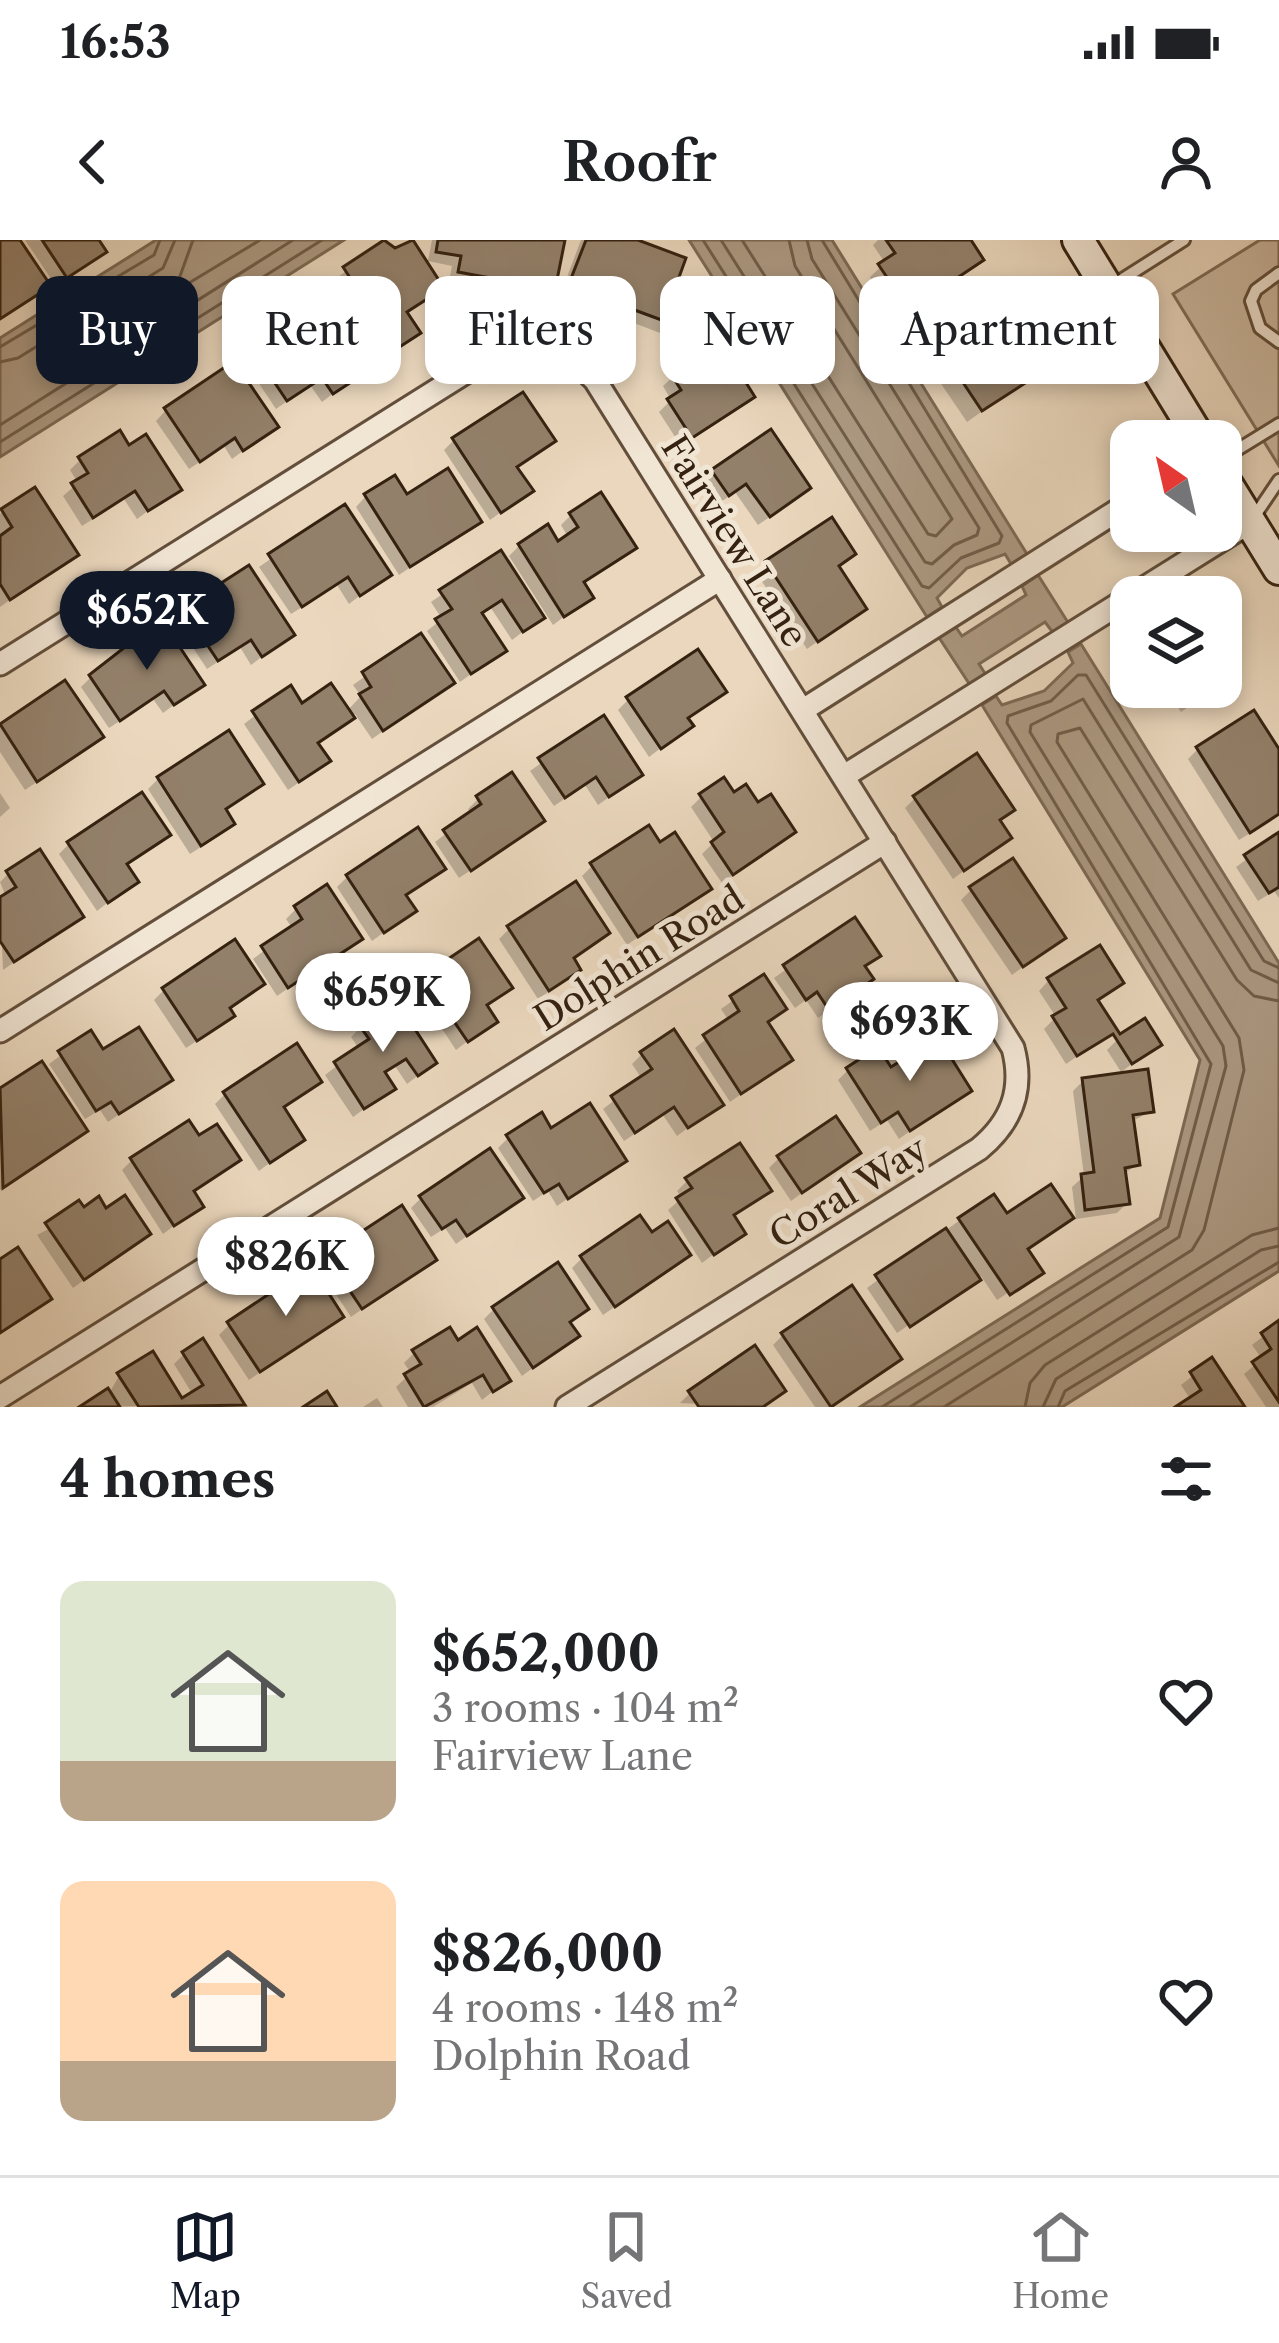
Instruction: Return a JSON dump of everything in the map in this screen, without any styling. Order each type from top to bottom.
[{"type":"main road","points":[[1078,240],[1100,276]]},
{"type":"main road","points":[[1159,373],[1188,420]]},
{"type":"main road","points":[[1242,509],[1279,569]]},
{"type":"street","name":"Fairview Lane","points":[[0,664],[485,360],[523,348],[564,355],[595,380],[844,776]]},
{"type":"street","points":[[802,710],[1110,515]]},
{"type":"street","points":[[844,776],[1250,522]]},
{"type":"street","points":[[0,1030],[720,579]]},
{"type":"street","name":"Coral Way","points":[[567,1407],[980,1149],[995,1136],[1014,1106],[1018,1087],[1012,1048],[844,776]]},
{"type":"street","name":"Dolphin Road","points":[[0,1397],[885,842]]},
{"type":"lane","points":[[1126,276],[1184,240]]},
{"type":"lane","points":[[1279,273],[1256,290],[1251,301],[1260,328],[1279,342]]},
{"type":"lane","points":[[1242,447],[1279,424]]},
{"type":"lane","points":[[1250,522],[1279,480]]},
{"type":"shaded area","points":[[1260,240],[1279,240],[1279,466],[1173,294]]},
{"type":"water","points":[[156,240],[344,240],[287,276],[222,276],[222,317],[198,332],[198,276],[99,276]]},
{"type":"water","points":[[689,240],[832,240],[859,283],[859,384],[921,384],[1027,554],[1011,564],[1005,554],[967,568],[937,598],[942,607],[927,617],[780,384],[835,384],[835,276],[712,276]]},
{"type":"water","points":[[36,315],[36,384],[116,384],[0,457],[0,338]]},
{"type":"water","points":[[1038,575],[1069,624],[1054,634],[1045,622],[979,664],[986,675],[970,685],[938,636],[955,626],[962,636],[1026,595],[1022,586]]},
{"type":"water","points":[[1081,644],[1110,691],[1110,708],[1121,708],[1279,963],[1279,1271],[1062,1407],[860,1407],[1160,1218],[1200,1060],[982,705],[996,696],[1002,705],[1044,691],[1073,663],[1068,652]]},
{"type":"building","points":[[0,240],[20,240],[44,276],[36,276],[36,296],[0,319]]},
{"type":"building","points":[[42,240],[99,240],[107,252],[66,276]]},
{"type":"building","points":[[384,240],[395,248],[413,240],[436,276],[425,276],[425,300],[407,312],[421,333],[401,346],[401,276],[349,276],[343,267]]},
{"type":"building","points":[[438,240],[565,240],[558,276],[458,272],[461,256],[436,252]]},
{"type":"building","points":[[586,240],[638,240],[686,258],[679,276],[660,276],[660,319],[636,311],[636,276],[572,276]]},
{"type":"building","points":[[886,240],[971,240],[984,260],[960,276],[886,276],[878,264],[895,253]]},
{"type":"building","points":[[222,369],[222,384],[250,384],[279,427],[243,451],[235,438],[200,462],[164,408]]},
{"type":"building","points":[[276,384],[313,384],[287,401]]},
{"type":"building","points":[[326,384],[348,384],[333,394]]},
{"type":"building","points":[[677,384],[747,384],[755,397],[692,438],[667,399],[681,390]]},
{"type":"building","points":[[964,384],[1024,384],[982,411]]},
{"type":"building","points":[[523,392],[556,441],[517,467],[534,491],[501,513],[452,438]]},
{"type":"building","points":[[771,429],[811,488],[770,517],[746,484],[729,496],[711,470]]},
{"type":"building","points":[[120,430],[129,445],[146,434],[182,490],[148,511],[135,491],[93,518],[71,483],[88,473],[78,457]]},
{"type":"building","points":[[448,468],[482,522],[410,567],[364,494],[395,475],[407,494]]},
{"type":"building","points":[[35,487],[79,555],[10,600],[0,584],[0,536],[12,527],[1,509]]},
{"type":"building","points":[[601,492],[637,548],[584,582],[594,598],[564,617],[518,544],[548,524],[558,541],[578,527],[569,513]]},
{"type":"building","points":[[345,504],[392,575],[360,596],[348,577],[302,607],[268,554]]},
{"type":"building","points":[[832,517],[856,554],[839,566],[867,609],[818,642],[765,561]]},
{"type":"building","points":[[501,550],[545,618],[523,632],[502,600],[482,613],[507,651],[471,674],[435,619],[452,609],[439,590]]},
{"type":"building","points":[[249,565],[295,635],[262,657],[251,640],[218,661],[192,622],[224,601],[215,587]]},
{"type":"building","points":[[161,619],[205,685],[174,705],[164,691],[120,721],[89,675]]},
{"type":"building","points":[[421,633],[455,683],[383,731],[359,694],[371,687],[362,672]]},
{"type":"building","points":[[698,649],[727,692],[688,718],[694,726],[661,749],[626,697]]},
{"type":"building","points":[[65,680],[104,737],[37,782],[0,724]]},
{"type":"building","points":[[331,683],[355,718],[318,743],[331,761],[299,782],[252,711],[291,685],[302,703]]},
{"type":"building","points":[[1254,710],[1279,749],[1279,814],[1250,833],[1196,747]]},
{"type":"building","points":[[604,715],[643,775],[609,797],[596,777],[565,798],[538,758]]},
{"type":"building","points":[[229,730],[264,784],[226,809],[235,824],[201,846],[157,777]]},
{"type":"building","points":[[977,753],[1015,810],[1000,820],[1012,838],[964,871],[913,796]]},
{"type":"building","points":[[512,772],[545,821],[471,871],[443,830],[481,804],[476,796]]},
{"type":"building","points":[[724,777],[734,792],[746,784],[758,802],[771,794],[796,832],[733,875],[711,842],[724,832],[699,794]]},
{"type":"building","points":[[142,792],[171,835],[127,864],[139,882],[108,903],[67,842]]},
{"type":"building","points":[[649,825],[660,842],[675,832],[712,889],[638,937],[590,863]]},
{"type":"building","points":[[418,827],[446,869],[406,895],[417,911],[384,933],[346,875]]},
{"type":"building","points":[[1279,832],[1279,887],[1269,893],[1244,855]]},
{"type":"building","points":[[40,849],[84,917],[14,962],[0,941],[0,897],[16,887],[6,871]]},
{"type":"building","points":[[1013,858],[1066,938],[1023,967],[969,887]]},
{"type":"building","points":[[576,881],[610,933],[574,958],[581,970],[549,991],[507,926]]},
{"type":"building","points":[[327,884],[363,939],[288,988],[261,946],[302,919],[294,906]]},
{"type":"building","points":[[855,917],[881,956],[865,966],[874,979],[829,1010],[817,992],[806,1000],[783,965]]},
{"type":"building","points":[[479,938],[513,988],[487,1005],[498,1022],[468,1042],[423,976]]},
{"type":"building","points":[[235,939],[265,984],[230,1008],[235,1016],[197,1041],[162,988]]},
{"type":"building","points":[[1100,945],[1124,983],[1098,1000],[1120,1034],[1145,1018],[1162,1045],[1132,1064],[1113,1034],[1077,1056],[1052,1016],[1066,1008],[1047,978]]},
{"type":"building","points":[[764,974],[787,1009],[768,1022],[793,1060],[741,1094],[703,1035],[739,1011],[730,996]]},
{"type":"building","points":[[396,1000],[437,1063],[418,1076],[406,1059],[385,1072],[396,1089],[364,1109],[334,1062],[369,1039],[359,1025]]},
{"type":"building","points":[[139,1027],[173,1080],[119,1114],[111,1102],[96,1111],[58,1051],[91,1030],[103,1049]]},
{"type":"building","points":[[674,1029],[724,1105],[688,1128],[674,1107],[635,1133],[611,1096],[652,1069],[640,1052]]},
{"type":"building","points":[[938,1037],[972,1091],[910,1131],[898,1112],[881,1123],[846,1068],[878,1047],[891,1067]]},
{"type":"building","points":[[297,1043],[322,1082],[284,1107],[305,1140],[270,1163],[223,1092]]},
{"type":"building","points":[[42,1061],[88,1131],[3,1188],[0,1088]]},
{"type":"building","points":[[1148,1069],[1154,1112],[1133,1115],[1140,1165],[1125,1168],[1130,1204],[1085,1210],[1081,1174],[1094,1172],[1082,1078]]},
{"type":"building","points":[[590,1103],[627,1161],[568,1199],[559,1184],[544,1193],[506,1135],[542,1112],[551,1128]]},
{"type":"building","points":[[836,1116],[861,1153],[802,1193],[777,1156]]},
{"type":"building","points":[[189,1120],[199,1135],[217,1124],[241,1160],[194,1191],[204,1207],[174,1226],[130,1158]]},
{"type":"building","points":[[740,1143],[772,1191],[734,1215],[746,1234],[714,1255],[676,1198],[692,1188],[685,1178]]},
{"type":"building","points":[[490,1148],[524,1198],[467,1236],[456,1220],[442,1229],[419,1196]]},
{"type":"building","points":[[1051,1184],[1074,1218],[1028,1249],[1044,1273],[1010,1295],[958,1218],[994,1194],[1007,1213]]},
{"type":"building","points":[[125,1195],[151,1234],[84,1280],[45,1223],[79,1200],[84,1207],[99,1196],[106,1208]]},
{"type":"building","points":[[402,1205],[437,1260],[362,1309],[326,1255]]},
{"type":"building","points":[[640,1215],[652,1232],[668,1221],[691,1255],[615,1307],[580,1256]]},
{"type":"building","points":[[946,1228],[981,1280],[910,1327],[875,1275]]},
{"type":"building","points":[[18,1247],[52,1299],[0,1333],[0,1259]]},
{"type":"building","points":[[558,1262],[589,1309],[570,1322],[580,1336],[533,1368],[492,1307]]},
{"type":"building","points":[[311,1266],[344,1317],[260,1372],[227,1322]]},
{"type":"building","points":[[852,1285],[902,1359],[831,1407],[781,1333]]},
{"type":"building","points":[[1279,1320],[1279,1402],[1252,1362],[1271,1349],[1261,1333]]},
{"type":"building","points":[[450,1327],[458,1340],[477,1327],[511,1381],[493,1392],[483,1375],[424,1407],[404,1374],[421,1364],[412,1350]]},
{"type":"building","points":[[203,1338],[245,1405],[139,1407],[117,1373],[153,1351],[182,1398],[203,1385],[182,1352]]},
{"type":"building","points":[[755,1345],[786,1391],[763,1407],[699,1407],[688,1391]]},
{"type":"building","points":[[1212,1357],[1245,1407],[1175,1407],[1201,1390],[1190,1372]]},
{"type":"building","points":[[108,1388],[120,1407],[79,1407]]},
{"type":"building","points":[[327,1391],[337,1407],[303,1407]]}]
